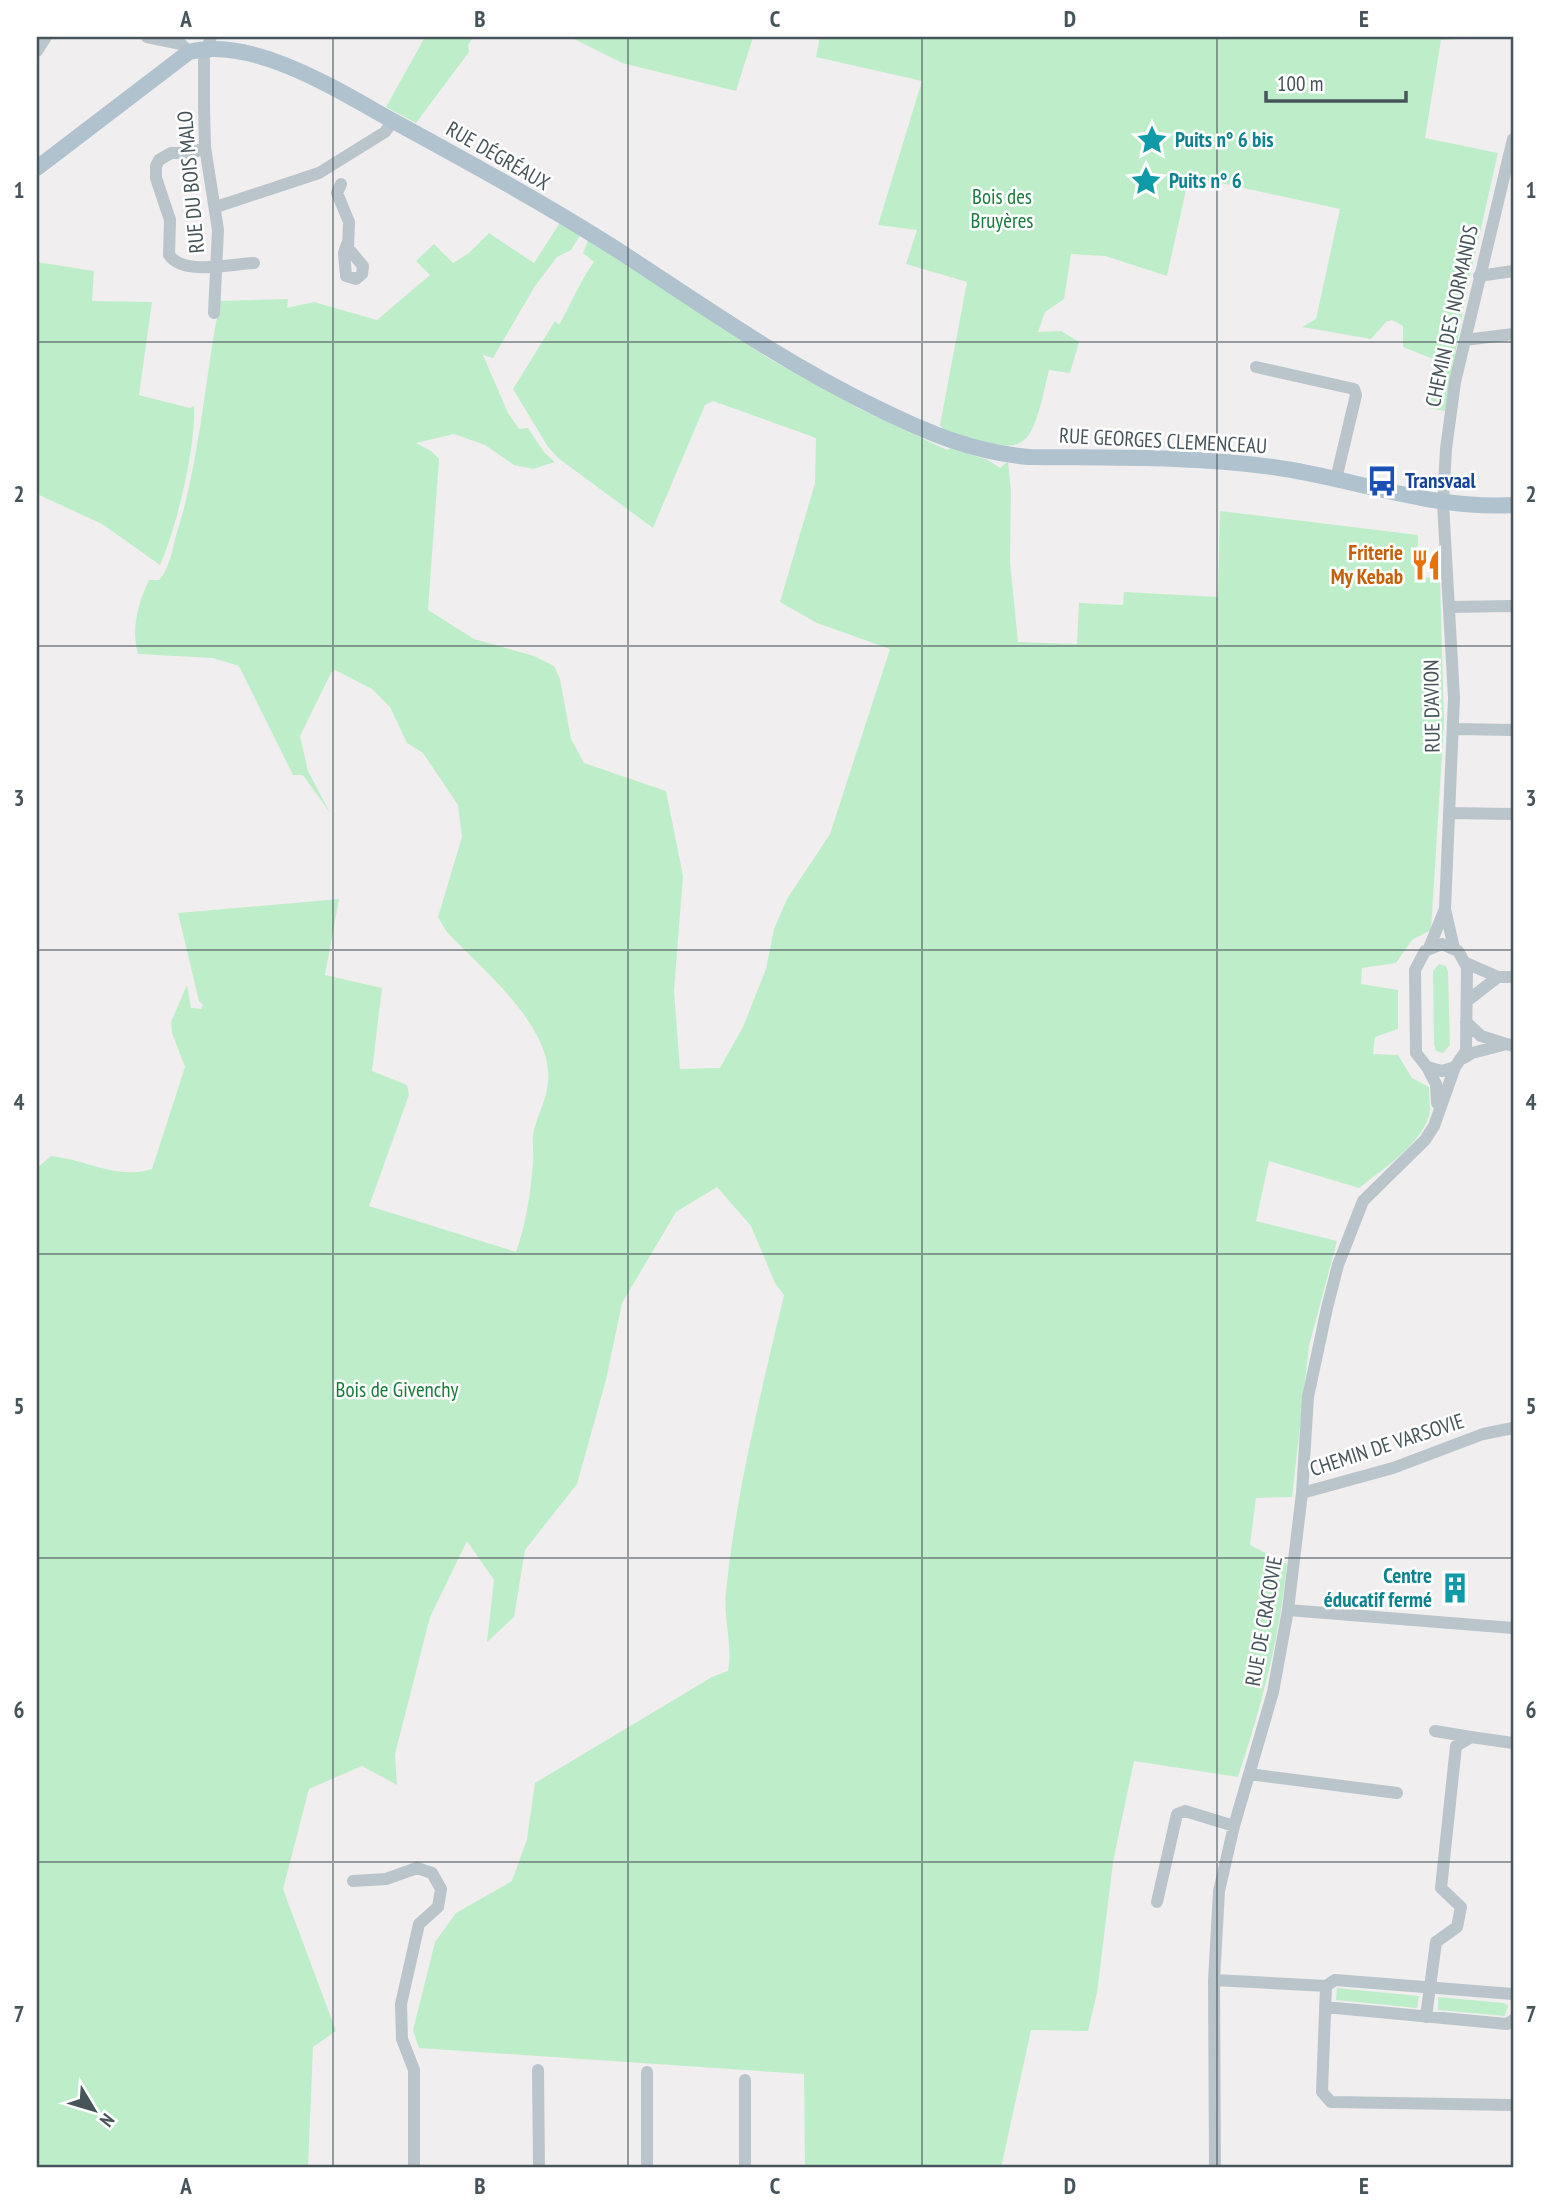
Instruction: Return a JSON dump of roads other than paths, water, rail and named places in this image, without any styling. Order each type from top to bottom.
[{"type":"main road","name":"RUE DÉGRÉAUX","points":[[37,168],[189,52],[209,43],[253,56],[291,69],[393,121],[591,234],[778,356],[935,436]]},
{"type":"main road","name":"RUE GEORGES CLEMENCEAU","points":[[935,436],[1003,454],[1233,463],[1336,479],[1443,503],[1513,505]]},
{"type":"street","points":[[37,51],[47,37]]},
{"type":"street","points":[[147,37],[181,44],[189,52]]},
{"type":"street","name":"RUE DU BOIS MALO","points":[[209,43],[204,95],[205,147],[216,207],[214,313]]},
{"type":"street","points":[[216,207],[319,173],[385,132],[393,121]]},
{"type":"street","name":"CHEMIN DES NORMANDS","points":[[1443,503],[1447,429],[1479,276],[1510,163],[1513,139]]},
{"type":"street","points":[[205,147],[193,153],[164,156],[155,171],[168,212],[169,255],[185,266],[254,263]]},
{"type":"street","points":[[341,184],[337,193],[349,222],[347,244]]},
{"type":"street","points":[[1479,276],[1513,271]]},
{"type":"street","points":[[1465,340],[1513,334]]},
{"type":"street","points":[[1256,367],[1354,389],[1356,395],[1336,479]]},
{"type":"street","name":"RUE D'AVION","points":[[1443,503],[1454,729],[1445,909],[1454,948]]},
{"type":"street","points":[[1449,607],[1513,606]]},
{"type":"street","points":[[1454,729],[1513,730]]},
{"type":"street","points":[[1450,813],[1513,814]]},
{"type":"street","name":"RUE D'AVION","points":[[1427,1067],[1416,1053],[1415,970],[1419,958],[1429,948],[1445,909]]},
{"type":"street","points":[[1429,948],[1442,944],[1454,948],[1466,963],[1498,977],[1513,977]]},
{"type":"street","name":"RUE DE CRACOVIE","points":[[1216,2168],[1214,1980],[1219,1891],[1234,1826],[1273,1692],[1288,1610],[1302,1493],[1308,1397],[1338,1265],[1356,1215],[1371,1190],[1425,1140],[1460,1062],[1466,1022],[1466,963]]},
{"type":"street","points":[[1467,1001],[1498,977]]},
{"type":"street","points":[[1466,1022],[1481,1035],[1511,1045]]},
{"type":"street","points":[[1427,1067],[1442,1071],[1472,1053],[1511,1045]]},
{"type":"street","points":[[1427,1067],[1436,1084],[1438,1110]]},
{"type":"street","name":"CHEMIN DE VARSOVIE","points":[[1302,1493],[1393,1468],[1483,1434],[1513,1428]]},
{"type":"street","points":[[1288,1610],[1513,1629]]},
{"type":"street","points":[[1435,1731],[1513,1743]]},
{"type":"street","points":[[1426,2017],[1436,1942],[1457,1927],[1461,1907],[1441,1888],[1456,1746],[1471,1737]]},
{"type":"street","points":[[1250,1774],[1397,1793]]},
{"type":"street","points":[[1157,1902],[1177,1814],[1185,1811],[1234,1826]]},
{"type":"street","points":[[353,1881],[386,1879],[416,1868],[432,1873],[441,1889],[438,1907],[419,1924],[401,2004],[402,2039],[414,2070],[414,2168]]},
{"type":"street","points":[[1214,1980],[1326,1986],[1335,1980],[1513,1994]]},
{"type":"street","points":[[1326,1986],[1322,2092],[1331,2102],[1513,2105]]},
{"type":"street","points":[[1325,2007],[1510,2022]]},
{"type":"street","points":[[538,2070],[539,2168]]},
{"type":"street","points":[[647,2072],[647,2168]]},
{"type":"street","points":[[745,2168],[746,2081]]},
{"type":"place","name":"Puits n° 6 bis","points":[[1152,140]]},
{"type":"place","name":"Puits n° 6","points":[[1146,181]]},
{"type":"place","name":"Transvaal","points":[[1382,481]]},
{"type":"place","name":"Friterie My Kebab","points":[[1426,565]]},
{"type":"place","name":"Centre éducatif fermé","points":[[1455,1588]]},
{"type":"park label","name":"Bois des Bruyères","points":[[1002,209]]},
{"type":"park label","name":"Bois de Givenchy","points":[[397,1390]]}]
